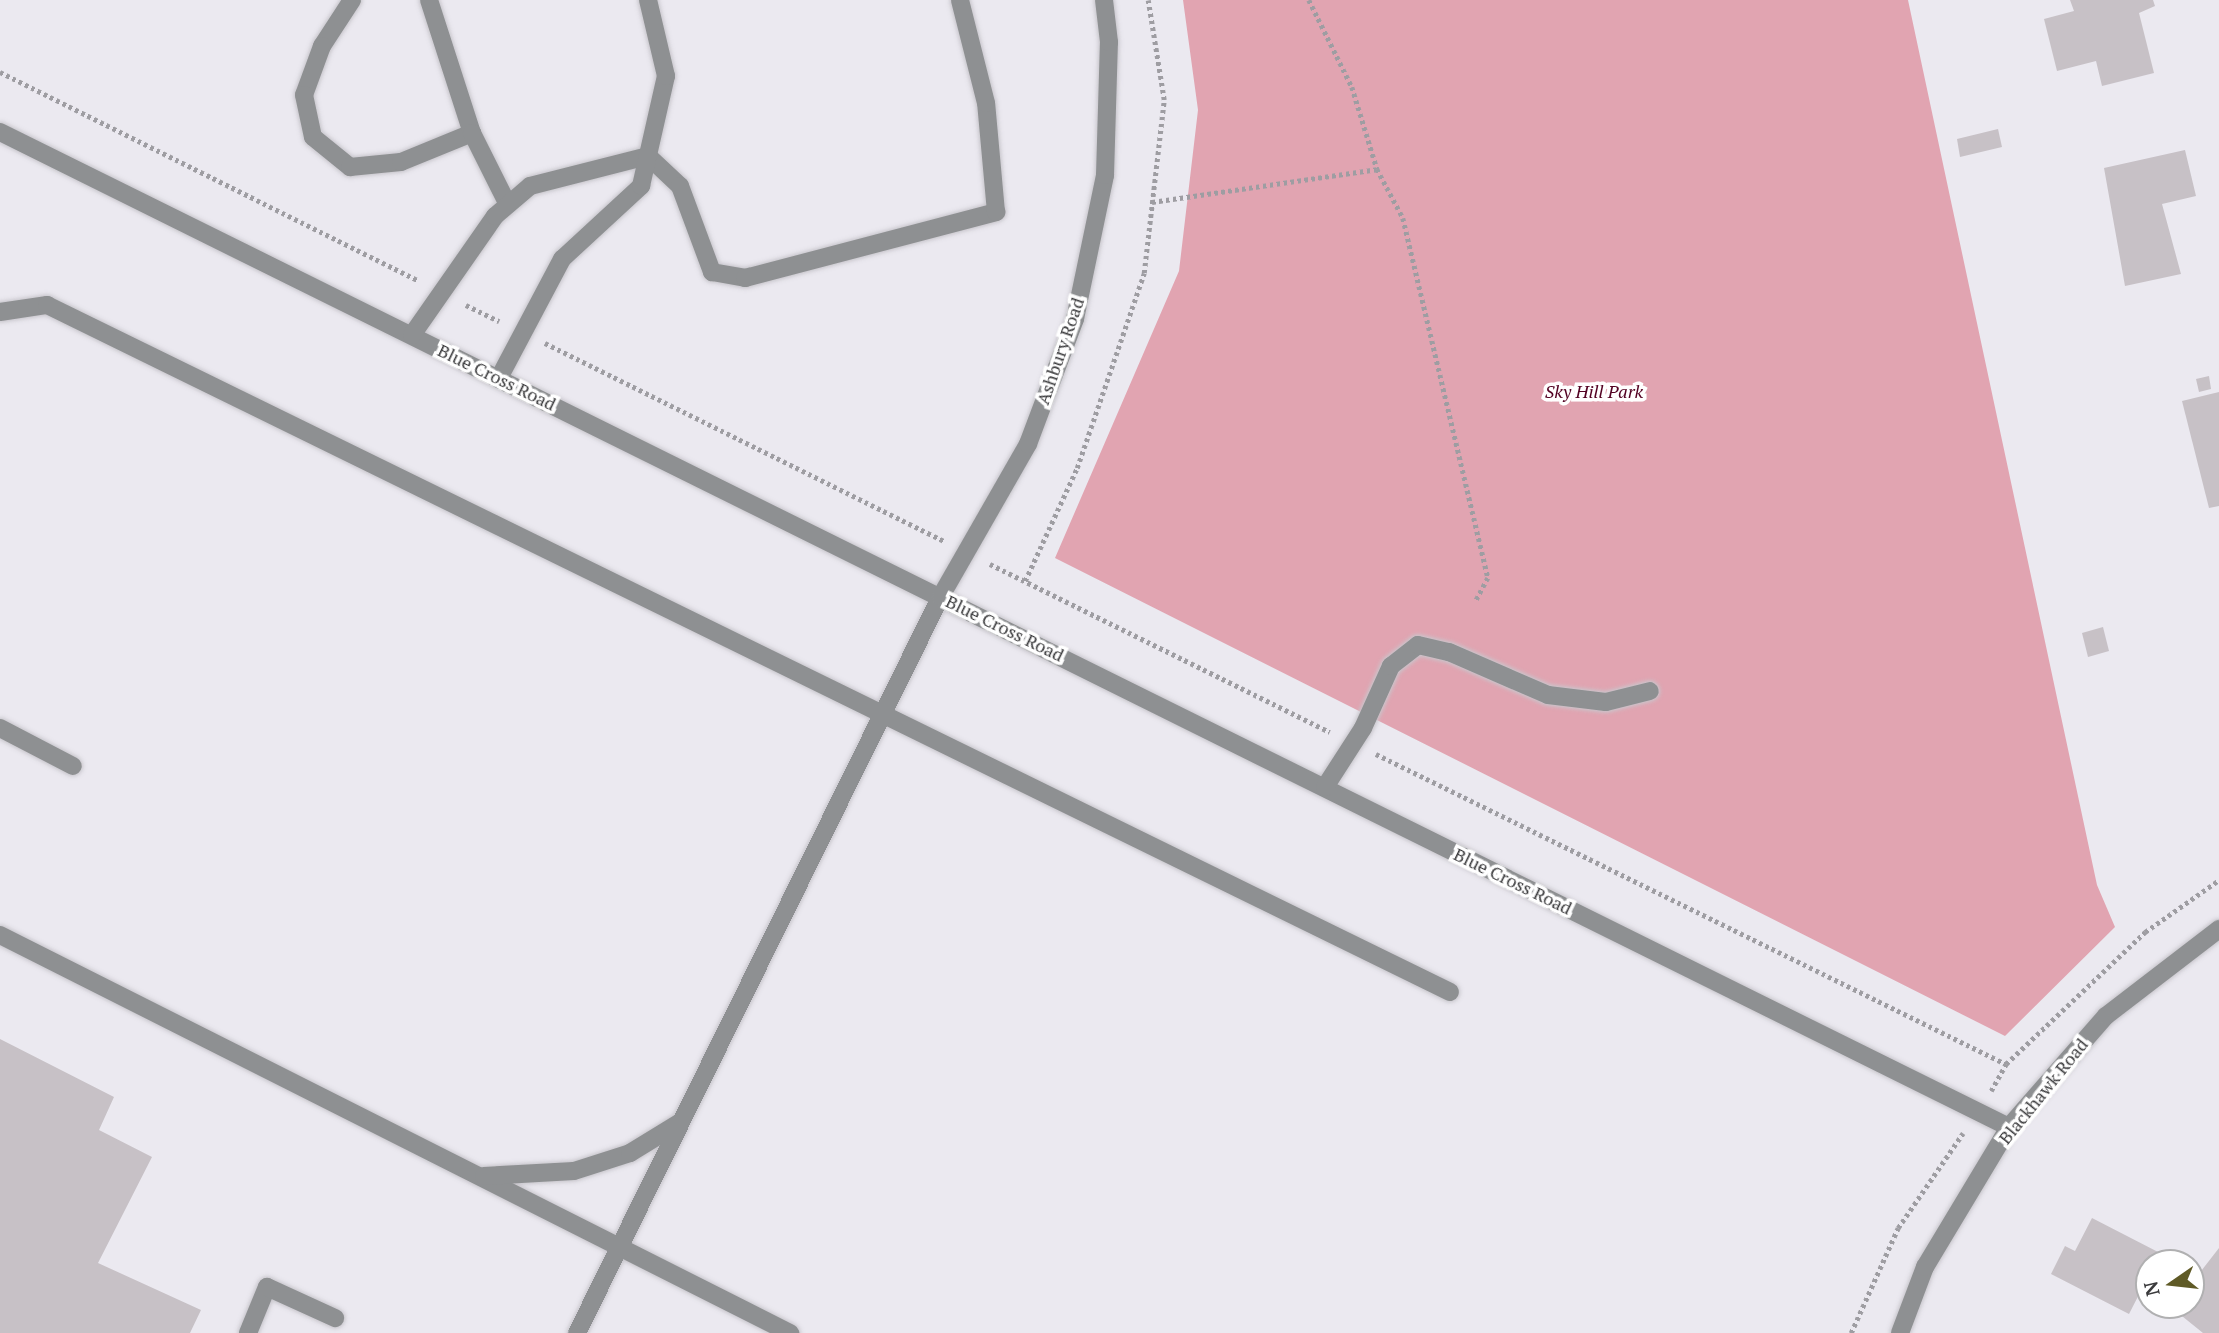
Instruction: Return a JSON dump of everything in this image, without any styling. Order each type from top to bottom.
[{"type":"street","points":[[352,0],[322,46],[304,95],[313,136],[350,167],[401,162],[472,132]]},
{"type":"street","points":[[429,0],[472,132],[508,205]]},
{"type":"street","points":[[499,378],[562,259],[641,186],[666,76],[648,0]]},
{"type":"street","points":[[648,156],[680,186],[712,271],[745,278],[996,212],[986,103],[960,0]]},
{"type":"street","name":"Ashbury Road","points":[[577,1333],[941,596],[1028,443],[1075,319],[1105,175],[1109,42],[1104,0]]},
{"type":"street","name":"Blue Cross Road","points":[[0,132],[2009,1127]]},
{"type":"street","points":[[412,335],[508,205],[530,186],[648,156]]},
{"type":"street","points":[[0,312],[47,305],[1450,992]]},
{"type":"street","points":[[1325,788],[1353,743],[1391,666],[1419,645],[1449,652],[1548,695],[1606,702],[1650,691]]},
{"type":"street","points":[[0,728],[73,766]]},
{"type":"street","name":"Blackhawk Road","points":[[1907,1331],[1924,1268],[2009,1127],[2106,1016],[2219,929]]},
{"type":"street","points":[[0,934],[790,1333]]},
{"type":"street","points":[[479,1176],[574,1171],[630,1153],[679,1123]]},
{"type":"street","points":[[248,1333],[267,1287],[335,1318]]},
{"type":"path","points":[[1025,581],[1077,468],[1144,273],[1164,100],[1148,0]]},
{"type":"path","points":[[1309,0],[1352,87],[1377,169],[1403,218],[1488,578],[1476,601]]},
{"type":"path","points":[[0,72],[522,333],[2006,1065]]},
{"type":"path","points":[[1152,202],[1377,169]]},
{"type":"path","points":[[1851,1333],[1898,1228],[1979,1112],[2006,1065],[2145,932],[2219,880]]},
{"type":"green space","name":"Sky Hill Park","points":[[1183,0],[1908,0],[2097,885],[2115,927],[2005,1036],[1055,558],[1179,271],[1198,110]]},
{"type":"building","points":[[2070,0],[2153,0],[2155,6],[2139,13],[2154,73],[2102,86],[2096,61],[2057,71],[2044,19],[2074,11]]},
{"type":"building","points":[[1998,129],[2002,147],[1960,157],[1957,139]]},
{"type":"building","points":[[2185,150],[2196,196],[2162,204],[2181,274],[2125,286],[2104,168]]},
{"type":"building","points":[[2209,376],[2211,389],[2199,392],[2196,379]]},
{"type":"building","points":[[2219,392],[2219,506],[2209,508],[2182,401]]},
{"type":"building","points":[[2103,627],[2109,651],[2088,657],[2082,633]]},
{"type":"building","points":[[0,1039],[114,1097],[99,1130],[152,1157],[98,1263],[201,1310],[190,1333],[0,1333]]},
{"type":"building","points":[[2092,1218],[2152,1249],[2135,1249],[2135,1302],[2129,1314],[2051,1274],[2065,1246],[2075,1251]]},
{"type":"building","points":[[2219,1248],[2219,1333],[2203,1333],[2186,1319],[2205,1319],[2205,1266]]}]
